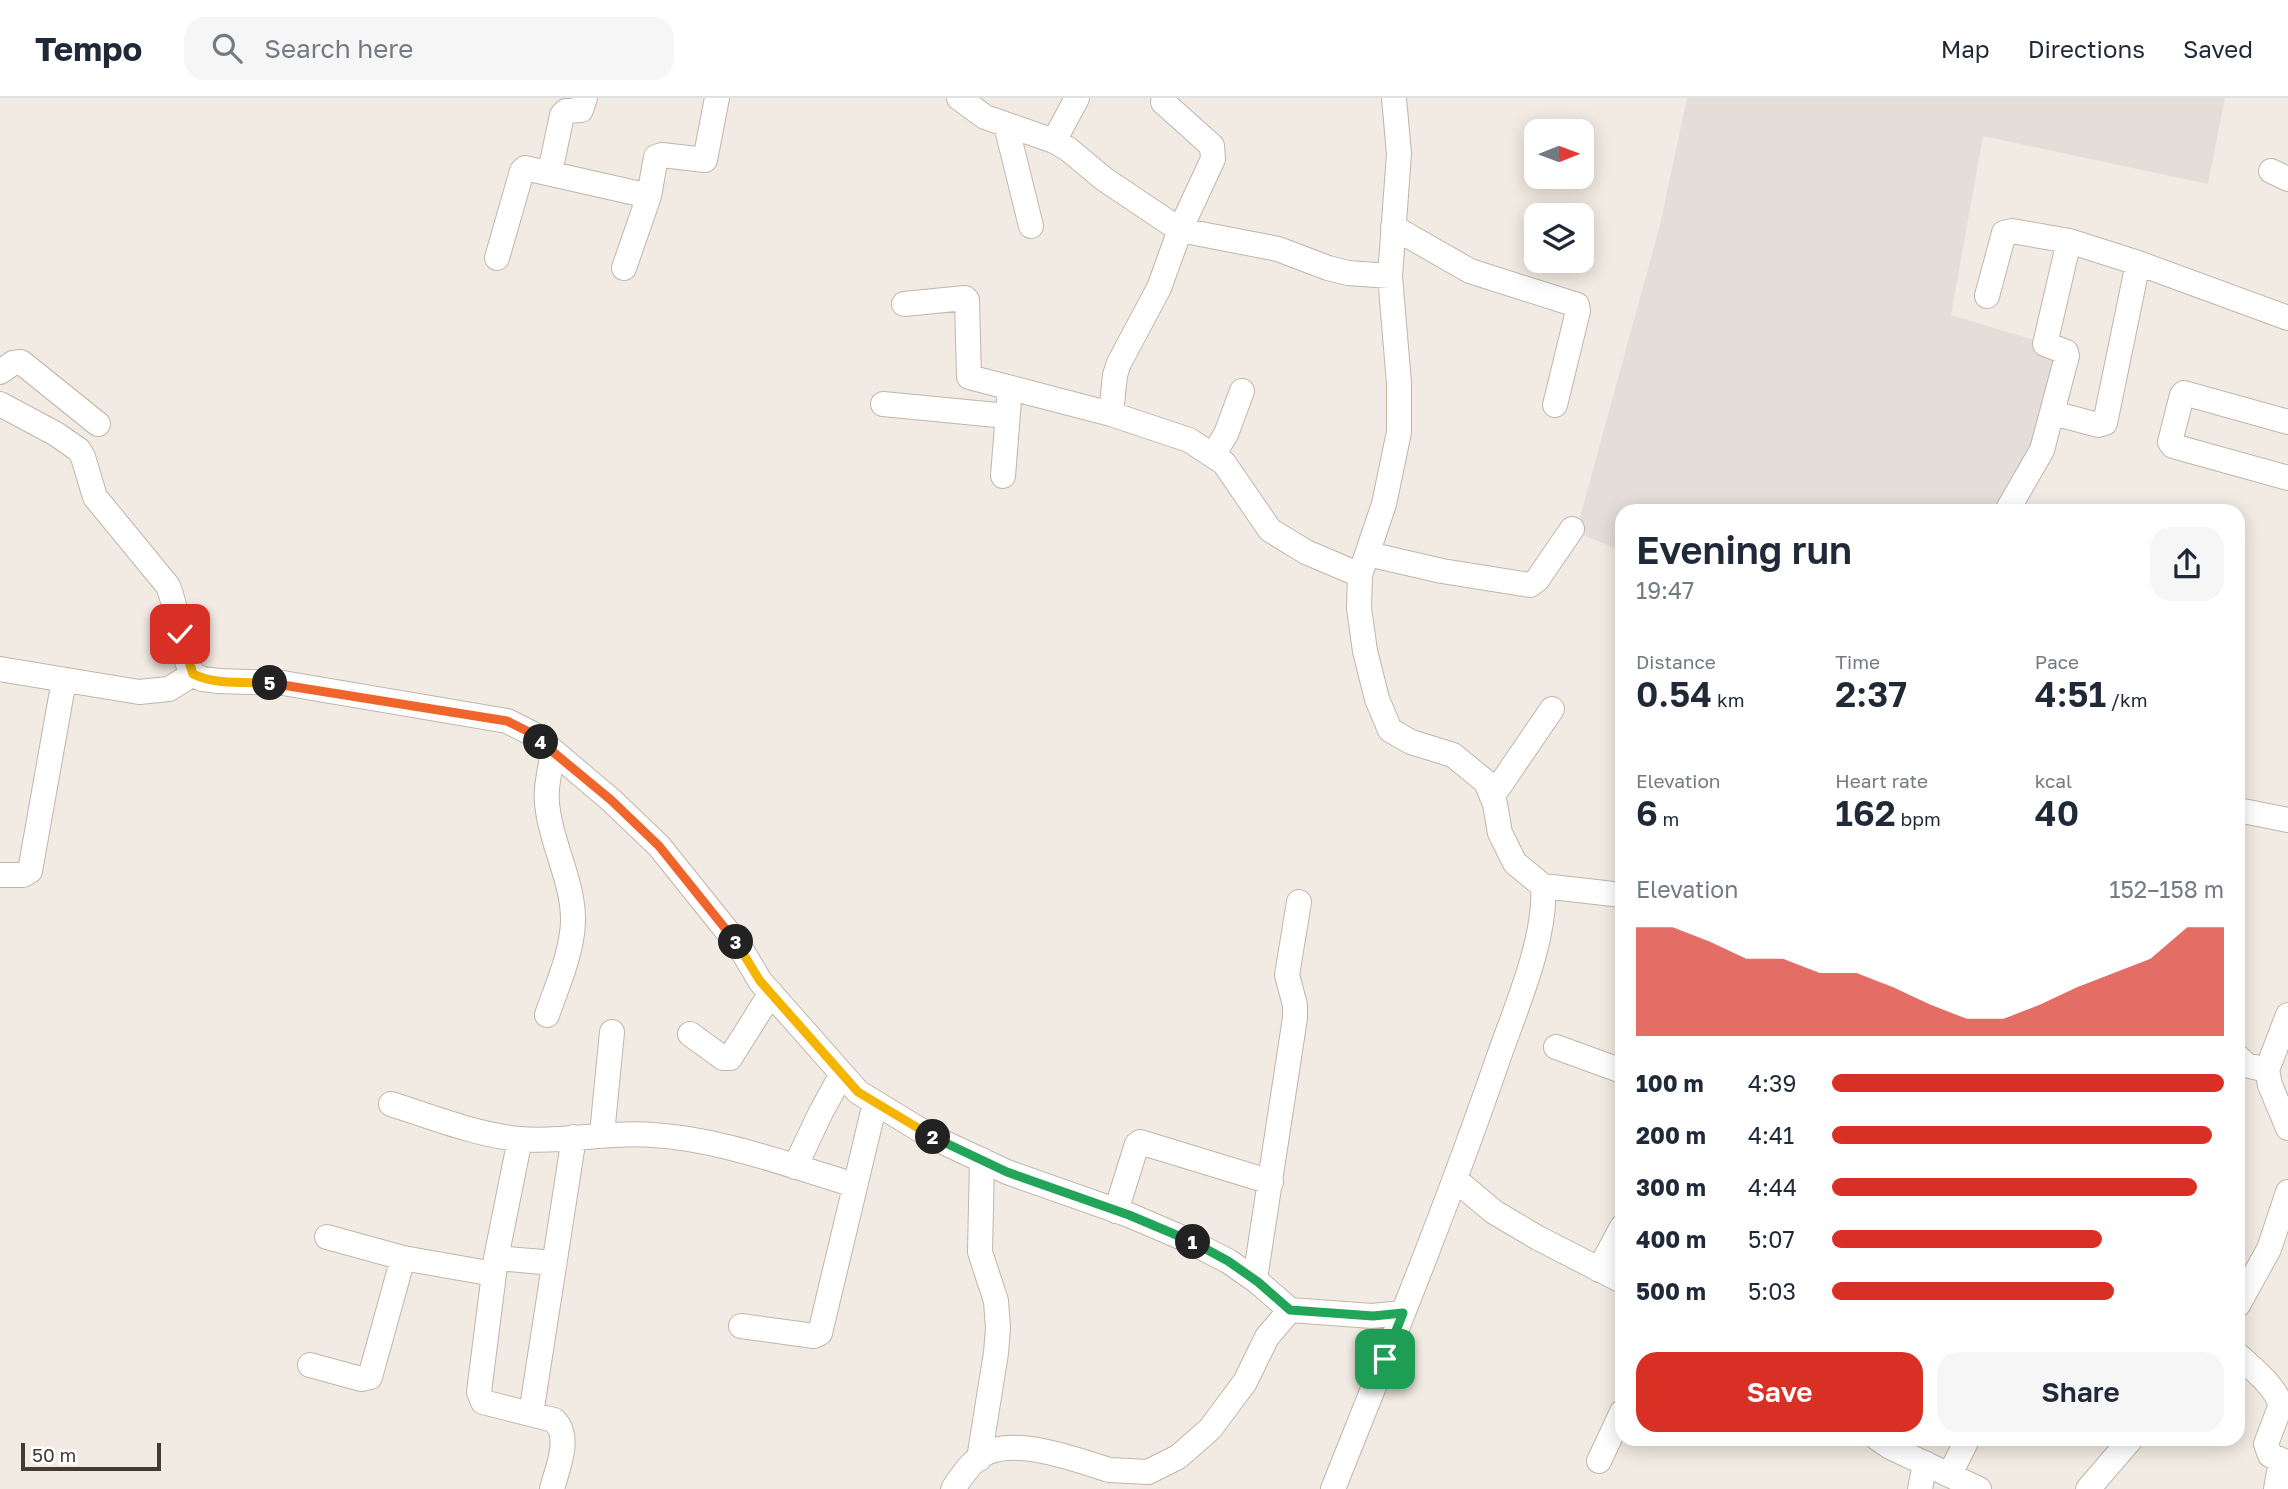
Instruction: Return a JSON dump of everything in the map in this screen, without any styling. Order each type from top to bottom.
[{"type":"street","points":[[550,172],[562,115],[566,111],[581,110],[585,98]]},
{"type":"street","points":[[624,268],[649,196],[655,160],[659,155],[705,160],[717,98]]},
{"type":"street","points":[[959,98],[985,117],[1054,141],[1068,149],[1104,178],[1180,230],[1278,249],[1348,273],[1390,276]]},
{"type":"street","points":[[1054,141],[1077,98]]},
{"type":"street","points":[[1394,98],[1399,153],[1390,276],[1399,383],[1399,432],[1384,504],[1364,565],[1359,608],[1365,652],[1377,699],[1390,730],[1411,742],[1453,755],[1486,782],[1500,833],[1515,863],[1543,886],[1615,894]]},
{"type":"street","points":[[1111,414],[1115,374],[1119,363],[1159,288],[1180,230],[1213,159],[1212,146],[1163,102]]},
{"type":"street","points":[[1006,125],[1031,226]]},
{"type":"street","points":[[497,258],[522,171],[529,167],[649,196]]},
{"type":"street","points":[[1393,227],[1470,271],[1577,305],[1578,311],[1555,405]]},
{"type":"street","points":[[1987,296],[2004,233],[2007,231],[2068,241],[2138,263],[2288,318]]},
{"type":"street","points":[[2011,504],[2042,450],[2067,356],[2066,352],[2045,344],[2068,241]]},
{"type":"street","points":[[2053,413],[2098,425],[2105,423],[2138,263]]},
{"type":"street","points":[[904,304],[965,298],[967,374],[971,378],[1111,414],[1189,440],[1224,463],[1270,530],[1306,552],[1364,565],[1442,571],[1530,585],[1537,580],[1572,529]]},
{"type":"street","points":[[0,372],[13,363],[21,362],[98,424]]},
{"type":"street","points":[[1003,476],[1010,388]]},
{"type":"street","points":[[1213,455],[1226,434],[1242,391]]},
{"type":"street","points":[[2288,422],[2185,393],[2170,442],[2173,446],[2288,477]]},
{"type":"street","points":[[0,404],[56,434],[79,450],[95,497],[168,586],[193,674],[202,679],[219,681],[283,683],[507,721],[533,734],[611,800],[659,846],[740,947],[760,981],[858,1092],[929,1136],[1007,1172],[1185,1238],[1255,1279],[1290,1310],[1373,1316],[1403,1313]]},
{"type":"street","points":[[883,404],[1007,416]]},
{"type":"street","points":[[0,669],[138,692],[169,689],[193,674]]},
{"type":"street","points":[[0,875],[23,875],[30,871],[64,680]]},
{"type":"street","points":[[1492,797],[1552,709]]},
{"type":"street","points":[[547,1015],[571,941],[573,921],[571,900],[548,813],[546,795],[553,752]]},
{"type":"street","points":[[2245,811],[2288,820]]},
{"type":"street","points":[[1333,1489],[1456,1180],[1524,986],[1539,931],[1544,902],[1543,886]]},
{"type":"street","points":[[1255,1279],[1295,1018],[1295,1005],[1287,975],[1299,902]]},
{"type":"street","points":[[690,1034],[723,1058],[730,1058],[771,993]]},
{"type":"street","points":[[2288,1015],[2267,1070],[2270,1085],[2288,1128]]},
{"type":"street","points":[[602,1134],[612,1032]]},
{"type":"street","points":[[1556,1047],[1615,1068]]},
{"type":"street","points":[[2245,1064],[2267,1070]]},
{"type":"street","points":[[795,1167],[842,1074]]},
{"type":"street","points":[[741,1326],[814,1336],[820,1333],[875,1103]]},
{"type":"street","points":[[390,1104],[488,1135],[520,1139],[602,1134],[689,1139],[855,1185]]},
{"type":"street","points":[[531,1414],[574,1137]]},
{"type":"street","points":[[520,1139],[495,1266],[479,1392],[483,1402],[554,1420],[560,1426],[563,1446],[552,1489]]},
{"type":"street","points":[[1116,1211],[1137,1144],[1140,1142],[1271,1182]]},
{"type":"street","points":[[979,1459],[998,1328],[996,1301],[980,1252],[982,1160]]},
{"type":"street","points":[[1456,1180],[1494,1212],[1615,1277]]},
{"type":"street","points":[[2245,1293],[2269,1249],[2288,1192]]},
{"type":"street","points":[[327,1237],[403,1258],[495,1266],[554,1263]]},
{"type":"street","points":[[1599,1270],[1615,1240]]},
{"type":"street","points":[[310,1365],[361,1379],[370,1377],[403,1258]]},
{"type":"street","points":[[953,1489],[967,1468],[989,1451],[1007,1447],[1053,1453],[1109,1470],[1115,1480],[1148,1472],[1178,1457],[1210,1429],[1245,1382],[1267,1337],[1290,1310]]},
{"type":"street","points":[[2245,1362],[2275,1392],[2280,1401],[2266,1444],[2270,1455],[2285,1462],[2276,1489]]},
{"type":"street","points":[[1599,1461],[1615,1427]]},
{"type":"street","points":[[1892,1446],[1979,1489]]},
{"type":"street","points":[[1950,1475],[1964,1446]]},
{"type":"street","points":[[2088,1489],[2125,1446]]},
{"type":"street","points":[[1920,1489],[1925,1463]]},
{"type":"shaded area","points":[[1687,98],[2225,98],[2208,184],[1983,136],[1951,315],[2064,349],[2009,504],[1615,504],[1615,548],[1576,532],[1660,225]]},
{"type":"route","points":[[180,634],[189,668],[202,679],[283,683],[507,721],[533,734],[611,800],[659,846],[740,947],[760,981],[858,1092],[929,1136],[1007,1172],[1185,1238],[1228,1261],[1258,1282],[1290,1310],[1373,1316],[1403,1313],[1385,1359]]}]
